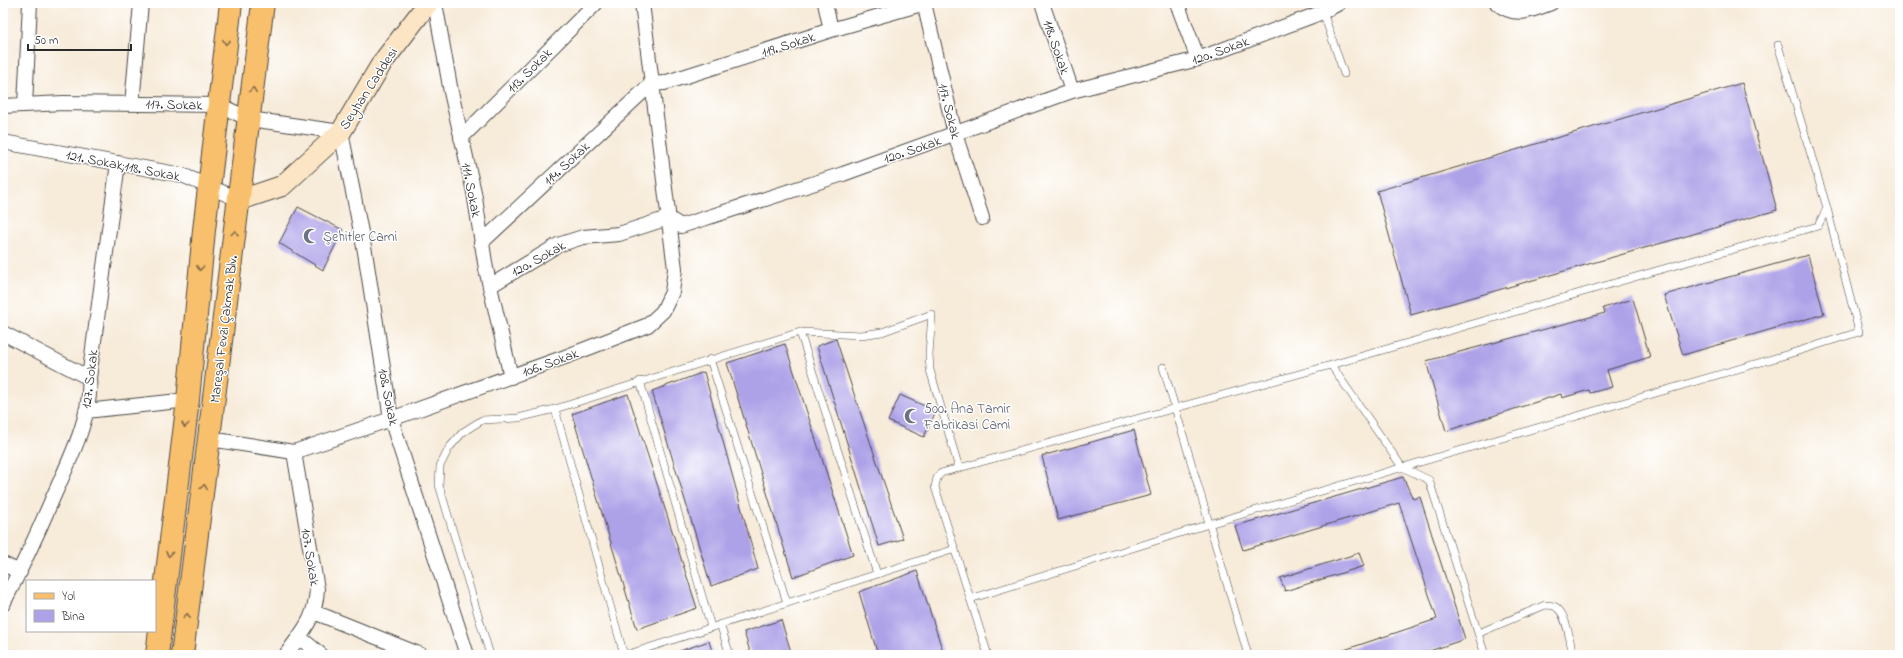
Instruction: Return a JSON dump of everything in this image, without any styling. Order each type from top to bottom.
[{"type":"main road","name":"Mareşal Fevzi Çakmak Blv.","points":[[157,655],[188,400],[209,186],[231,3]]},
{"type":"main road","name":"Mareşal Fevzi Çakmak Blv.","points":[[182,655],[240,200],[263,3]]},
{"type":"main road","name":"Seyhan Caddesi","points":[[240,200],[282,186],[341,132],[382,63],[428,3]]},
{"type":"street","points":[[25,105],[30,3]]},
{"type":"street","points":[[132,104],[141,3]]},
{"type":"street","name":"111. Sokak","points":[[435,3],[474,192],[490,286],[511,376]]},
{"type":"street","name":"113. Sokak","points":[[462,138],[596,3]]},
{"type":"street","name":"106. Sokak","points":[[210,439],[294,452],[391,420],[648,325],[663,311],[672,292],[675,269],[642,3]]},
{"type":"street","points":[[825,3],[831,30]]},
{"type":"street","name":"117. Sokak","points":[[924,3],[955,134],[982,218]]},
{"type":"street","name":"119. Sokak","points":[[651,84],[664,83],[831,30],[924,3]]},
{"type":"street","name":"118. Sokak","points":[[1042,3],[1072,91]]},
{"type":"street","points":[[1177,3],[1198,59]]},
{"type":"street","name":"120. Sokak","points":[[490,286],[558,245],[584,236],[619,234],[668,218],[681,226],[843,174],[1072,91],[1198,59],[1322,7],[1339,3]]},
{"type":"street","points":[[1497,3],[1505,10],[1517,12],[1532,10],[1550,3]]},
{"type":"street","name":"114. Sokak","points":[[482,242],[651,84]]},
{"type":"street","name":"117. Sokak","points":[[3,106],[64,103],[219,105],[249,118],[341,132]]},
{"type":"street","name":"108. Sokak","points":[[341,132],[365,252],[391,420],[468,655]]},
{"type":"street","name":"121. Sokak;118. Sokak","points":[[3,142],[182,175],[240,200]]},
{"type":"street","name":"127. Sokak","points":[[3,604],[20,572],[71,457],[86,411],[90,390],[89,378],[118,163]]},
{"type":"street","points":[[3,333],[89,378]]},
{"type":"street","points":[[86,411],[188,400]]},
{"type":"street","name":"107. Sokak","points":[[286,655],[314,612],[317,589],[294,452]]},
{"type":"street","points":[[3,564],[20,572]]},
{"type":"street","points":[[314,612],[421,655]]},
{"type":"street","points":[[299,637],[321,655]]},
{"type":"lane","points":[[1322,7],[1344,74]]},
{"type":"lane","points":[[970,599],[1209,524],[1792,353],[1858,332],[1827,208],[1778,45]]},
{"type":"lane","points":[[988,655],[935,486],[936,478],[941,473],[1175,409],[1680,264],[1818,226],[1827,208]]},
{"type":"lane","points":[[490,655],[439,484],[440,466],[449,448],[463,432],[482,420],[518,418],[555,409],[710,359],[800,332],[861,335],[882,332],[932,314],[929,354],[930,370],[959,468]]},
{"type":"lane","points":[[800,332],[877,574]]},
{"type":"lane","points":[[710,359],[787,603]]},
{"type":"lane","points":[[1331,365],[1402,467],[1429,480],[1485,655]]},
{"type":"lane","points":[[1163,367],[1248,655]]},
{"type":"lane","points":[[640,381],[711,627]]},
{"type":"lane","points":[[555,409],[625,655],[954,549]]},
{"type":"lane","points":[[1479,633],[1545,605],[1552,605],[1558,608],[1564,616],[1573,655]]},
{"type":"lane","points":[[720,624],[730,655]]},
{"type":"building","points":[[1742,83],[1777,210],[1411,315],[1377,191]]},
{"type":"building","name":"Şehitler Cami","points":[[298,207],[343,230],[323,270],[279,243]]},
{"type":"building","points":[[1808,255],[1824,314],[1683,355],[1664,295]]},
{"type":"building","points":[[1633,299],[1650,357],[1607,370],[1612,387],[1590,393],[1589,390],[1562,398],[1561,394],[1446,431],[1426,361],[1605,313],[1603,308]]},
{"type":"building","points":[[836,339],[903,539],[879,546],[817,346]]},
{"type":"building","points":[[785,344],[853,555],[793,577],[727,363]]},
{"type":"building","points":[[704,372],[758,569],[711,586],[652,391]]},
{"type":"building","points":[[628,394],[697,608],[637,629],[572,414]]},
{"type":"building","name":"500. Ana Tamir Fabrikasi Cami","points":[[900,395],[936,411],[924,437],[888,421]]},
{"type":"building","points":[[1134,430],[1151,495],[1058,520],[1042,456]]},
{"type":"building","points":[[1403,477],[1413,499],[1420,497],[1465,639],[1418,655],[1335,655],[1335,653],[1437,619],[1399,503],[1243,550],[1235,526]]},
{"type":"building","points":[[1359,553],[1364,566],[1285,591],[1280,578]]},
{"type":"building","points":[[917,571],[944,655],[878,655],[859,592]]},
{"type":"building","points":[[781,620],[792,655],[751,655],[744,632]]},
{"type":"building","points":[[709,641],[713,655],[675,655],[674,653]]},
{"type":"place","name":"Şehitler Cami","points":[[311,236]]},
{"type":"place","name":"500. Ana Tamir Fabrikasi Cami","points":[[912,416]]}]
